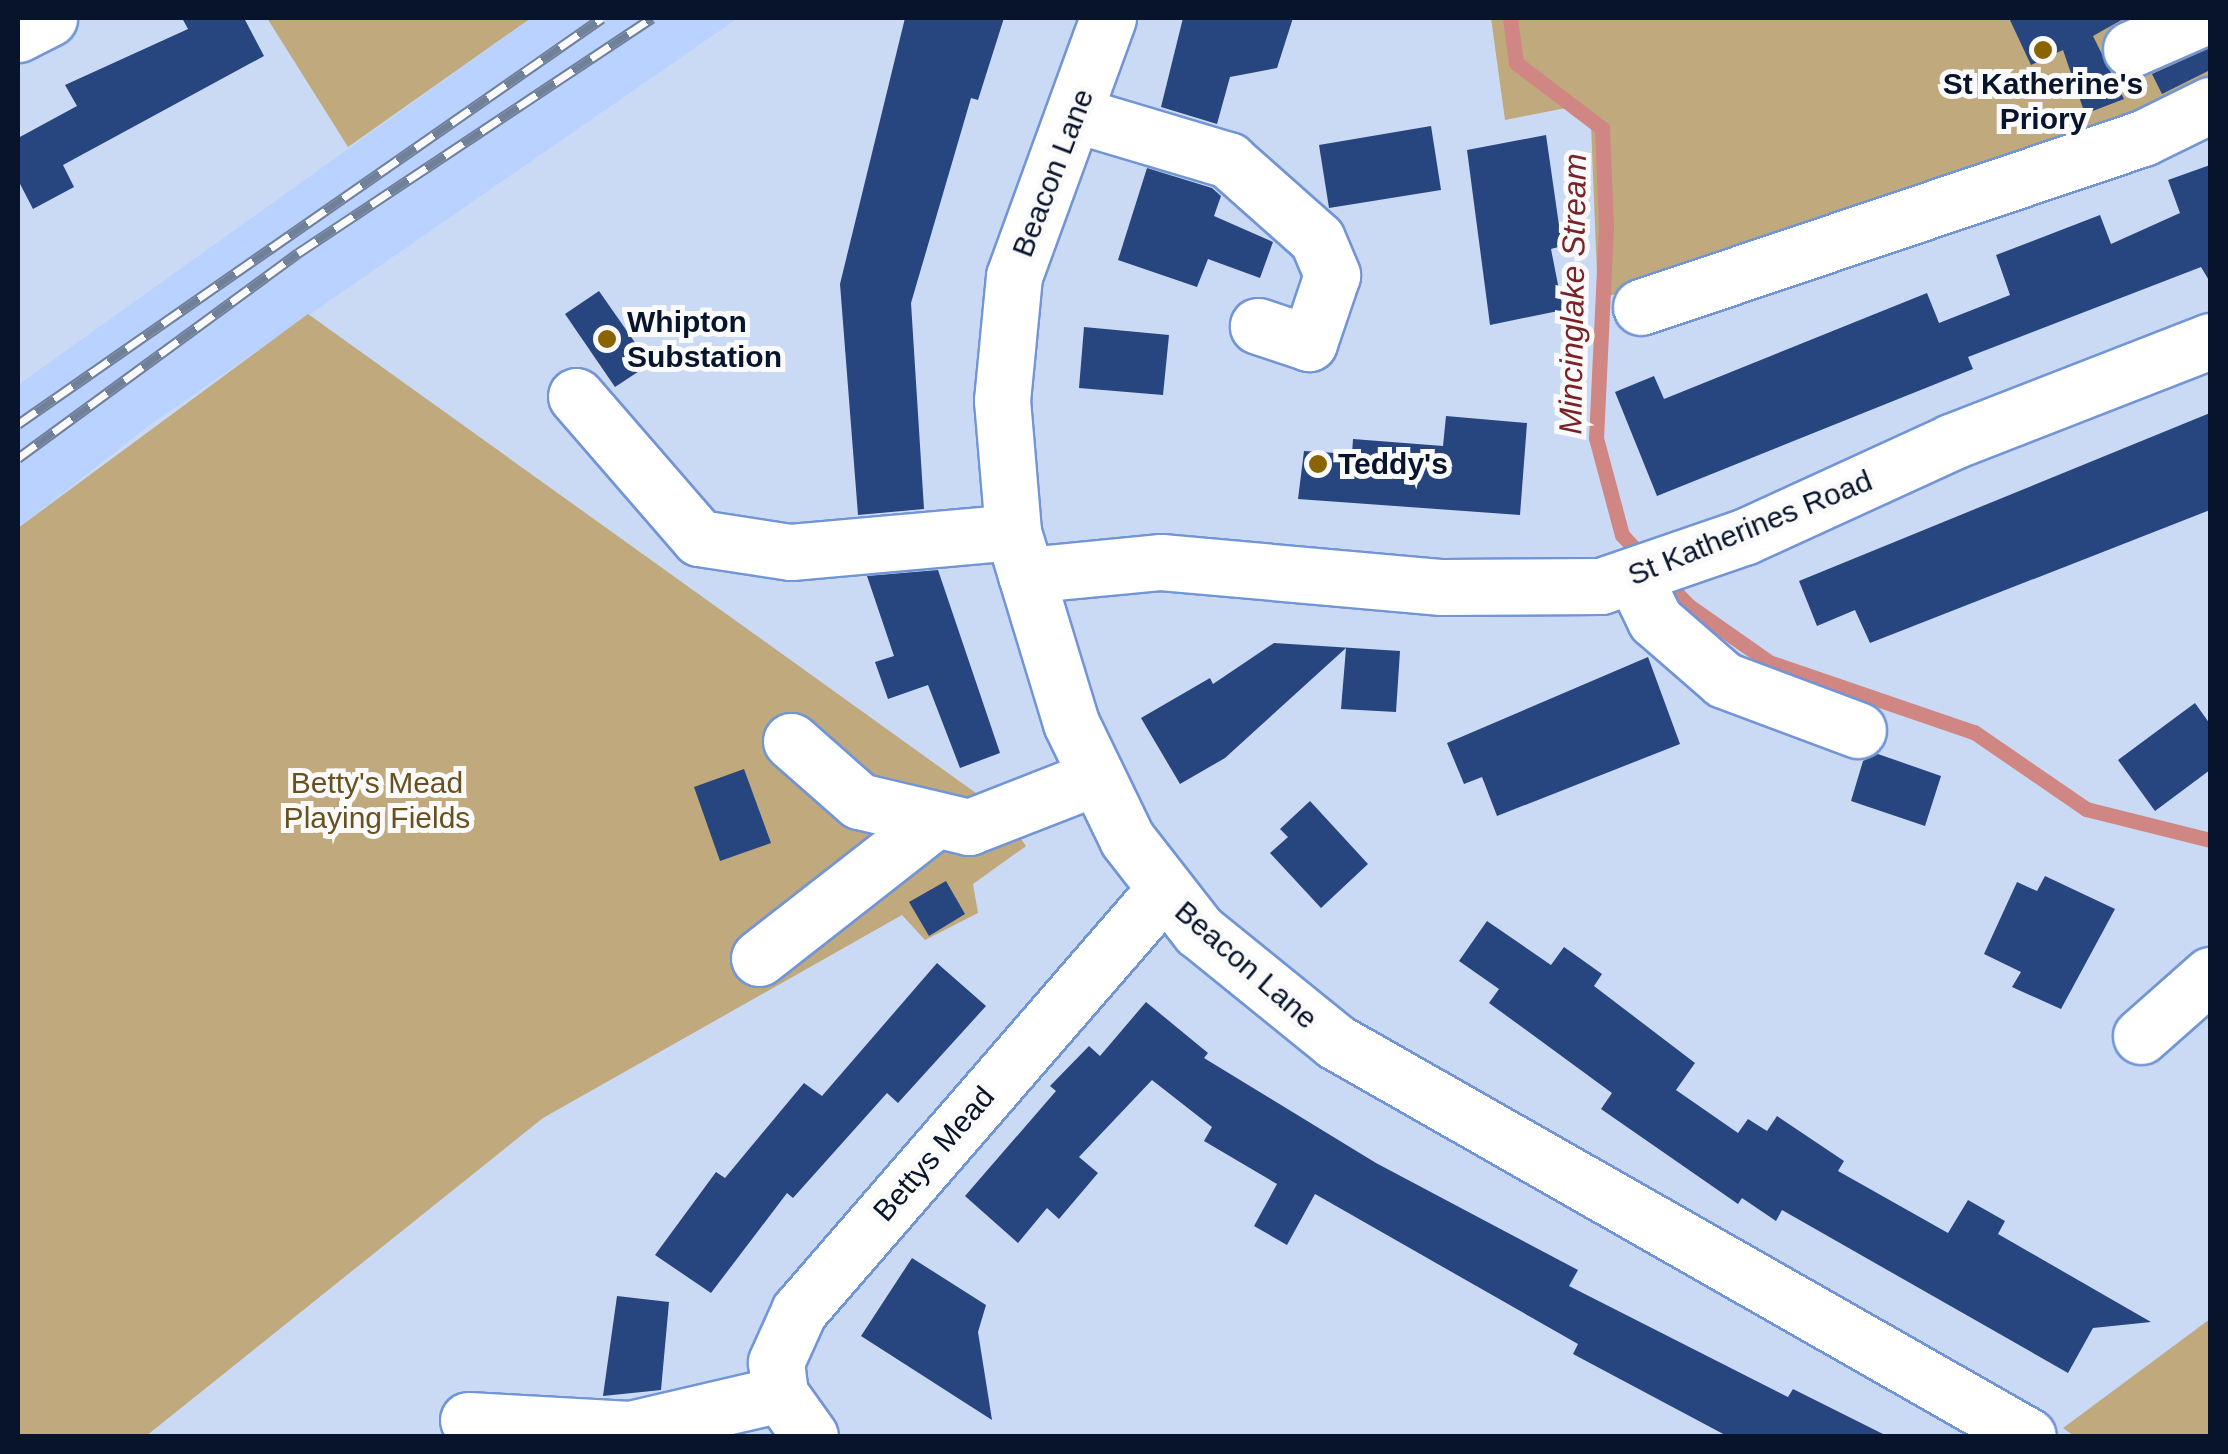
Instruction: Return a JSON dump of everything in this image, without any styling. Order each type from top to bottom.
[{"type":"street","points":[[18,34],[49,18]]},
{"type":"street","name":"Beacon Lane","points":[[1108,18],[1076,115],[1014,276],[1002,400],[1020,553],[1095,778],[1163,891],[1253,980],[1336,1042],[2028,1436]]},
{"type":"street","points":[[2131,48],[2202,18]]},
{"type":"street","points":[[1641,307],[2143,138],[2210,106]]},
{"type":"street","points":[[1076,115],[1228,160],[1318,239],[1332,275],[1309,343],[1258,326]]},
{"type":"street","name":"St Katherines Road","points":[[576,396],[699,538],[790,552],[1020,553],[1510,589],[1581,590],[1652,572],[1951,442],[2210,341]]},
{"type":"street","points":[[1652,572],[1655,620],[1724,680],[1858,730]]},
{"type":"street","points":[[791,742],[859,800],[933,822],[983,825],[1095,778]]},
{"type":"street","points":[[759,958],[933,822]]},
{"type":"street","name":"Bettys Mead","points":[[795,1416],[776,1362],[798,1311],[1163,891]]},
{"type":"street","points":[[2141,1036],[2210,975]]},
{"type":"street","points":[[468,1420],[630,1429],[795,1416]]},
{"type":"shaded area","points":[[531,18],[738,18],[147,427],[18,528],[18,385]]},
{"type":"green space","points":[[267,18],[394,19],[531,18],[348,147]]},
{"type":"green space","points":[[1491,18],[2210,18],[2210,90],[1830,235],[1598,299],[1591,126],[1566,108],[1505,120]]},
{"type":"green space","name":"Betty's Mead Playing Fields","points":[[308,314],[1001,811],[1026,846],[973,884],[978,913],[925,940],[902,915],[543,1118],[146,1436],[18,1436],[18,528]]},
{"type":"green space","points":[[2210,1319],[2210,1436],[2074,1436],[2063,1428]]},
{"type":"building","points":[[182,18],[244,18],[264,56],[63,165],[74,187],[33,209],[18,180],[18,138],[77,106],[65,85],[188,29]]},
{"type":"building","points":[[905,18],[1004,18],[978,100],[971,98],[911,303],[924,509],[858,515],[840,284]]},
{"type":"building","points":[[1183,18],[1293,18],[1277,68],[1230,77],[1217,124],[1161,107]]},
{"type":"building","points":[[2009,18],[2125,18],[2093,36],[2124,99],[2085,114],[2063,50],[2031,65]]},
{"type":"building","points":[[2210,48],[2210,70],[2162,94],[2152,74]]},
{"type":"building","points":[[1431,126],[1441,190],[1329,208],[1319,145]]},
{"type":"building","points":[[1546,135],[1562,246],[1551,249],[1563,310],[1490,325],[1467,150]]},
{"type":"building","points":[[2210,165],[2210,282],[2201,267],[1968,357],[1973,369],[1657,496],[1615,392],[1654,376],[1664,399],[1927,293],[1939,323],[2010,295],[1996,255],[2100,215],[2111,244],[2180,213],[2168,180]]},
{"type":"building","points":[[1147,168],[1212,188],[1221,196],[1214,216],[1273,242],[1260,278],[1208,259],[1197,287],[1118,260]]},
{"type":"building","name":"Whipton Substation","points":[[599,291],[650,364],[615,387],[565,314]]},
{"type":"building","points":[[1084,327],[1169,335],[1163,395],[1079,388]]},
{"type":"building","points":[[2210,413],[2210,510],[1870,643],[1855,610],[1817,626],[1799,581]]},
{"type":"building","points":[[1446,416],[1527,423],[1520,515],[1298,499],[1304,451],[1352,454],[1353,439],[1443,446]]},
{"type":"building","points":[[938,570],[1000,753],[960,768],[928,685],[888,699],[875,662],[894,656],[867,576]]},
{"type":"building","points":[[1274,643],[1400,651],[1396,712],[1341,709],[1346,648],[1225,758],[1180,784],[1141,718],[1210,678],[1213,684]]},
{"type":"building","points":[[1648,657],[1680,744],[1497,816],[1482,777],[1464,784],[1447,743]]},
{"type":"building","points":[[2195,703],[2210,724],[2210,770],[2155,811],[2118,760]]},
{"type":"building","points":[[1878,754],[1941,776],[1925,826],[1851,801],[1863,761]]},
{"type":"building","points":[[744,769],[771,843],[720,861],[694,787]]},
{"type":"building","points":[[1310,801],[1368,864],[1321,908],[1270,853],[1288,837],[1280,829]]},
{"type":"building","points":[[2045,876],[2115,909],[2061,1009],[2012,987],[2021,972],[1984,954],[2017,882],[2037,891]]},
{"type":"building","points":[[946,881],[965,914],[929,936],[909,902]]},
{"type":"building","points":[[1487,921],[1551,965],[1564,947],[1602,974],[1594,986],[1695,1063],[1676,1090],[1738,1133],[1748,1119],[1767,1131],[1777,1116],[1844,1161],[1838,1171],[1948,1233],[1968,1200],[2005,1221],[1998,1234],[2151,1322],[2093,1328],[2068,1373],[1782,1210],[1776,1221],[1742,1198],[1738,1204],[1601,1109],[1612,1093],[1489,1003],[1499,989],[1459,961]]},
{"type":"building","points":[[937,963],[986,1006],[898,1103],[887,1093],[793,1198],[787,1193],[711,1293],[655,1255],[716,1172],[725,1178],[804,1083],[822,1096]]},
{"type":"building","points":[[1146,1002],[1208,1053],[1204,1058],[1376,1163],[1578,1270],[1569,1286],[1788,1397],[1793,1389],[1887,1436],[1727,1436],[1573,1354],[1578,1344],[1315,1194],[1287,1245],[1254,1226],[1277,1184],[1204,1141],[1212,1127],[1152,1080],[1079,1157],[1098,1173],[1059,1219],[1047,1208],[1018,1243],[965,1196],[1056,1091],[1050,1086],[1089,1046],[1100,1056]]},
{"type":"building","points":[[912,1258],[986,1305],[978,1332],[992,1420],[861,1336]]},
{"type":"building","points":[[617,1296],[669,1302],[661,1390],[603,1396]]},
{"type":"waterway","name":"Mincinglake Stream","points":[[1510,18],[1516,63],[1602,128],[1606,227],[1596,438],[1622,535],[1644,559]]},
{"type":"waterway","name":"Mincinglake Stream","points":[[1660,576],[1689,606],[1769,662],[1974,732],[2086,809],[2210,840]]},
{"type":"railway","points":[[18,424],[602,18]]},
{"type":"railway","points":[[18,458],[298,253],[652,18]]},
{"type":"place","name":"St Katherine's Priory","points":[[2043,50]]},
{"type":"place","name":"Whipton Substation","points":[[607,339]]},
{"type":"place","name":"Teddy's","points":[[1318,464]]}]
